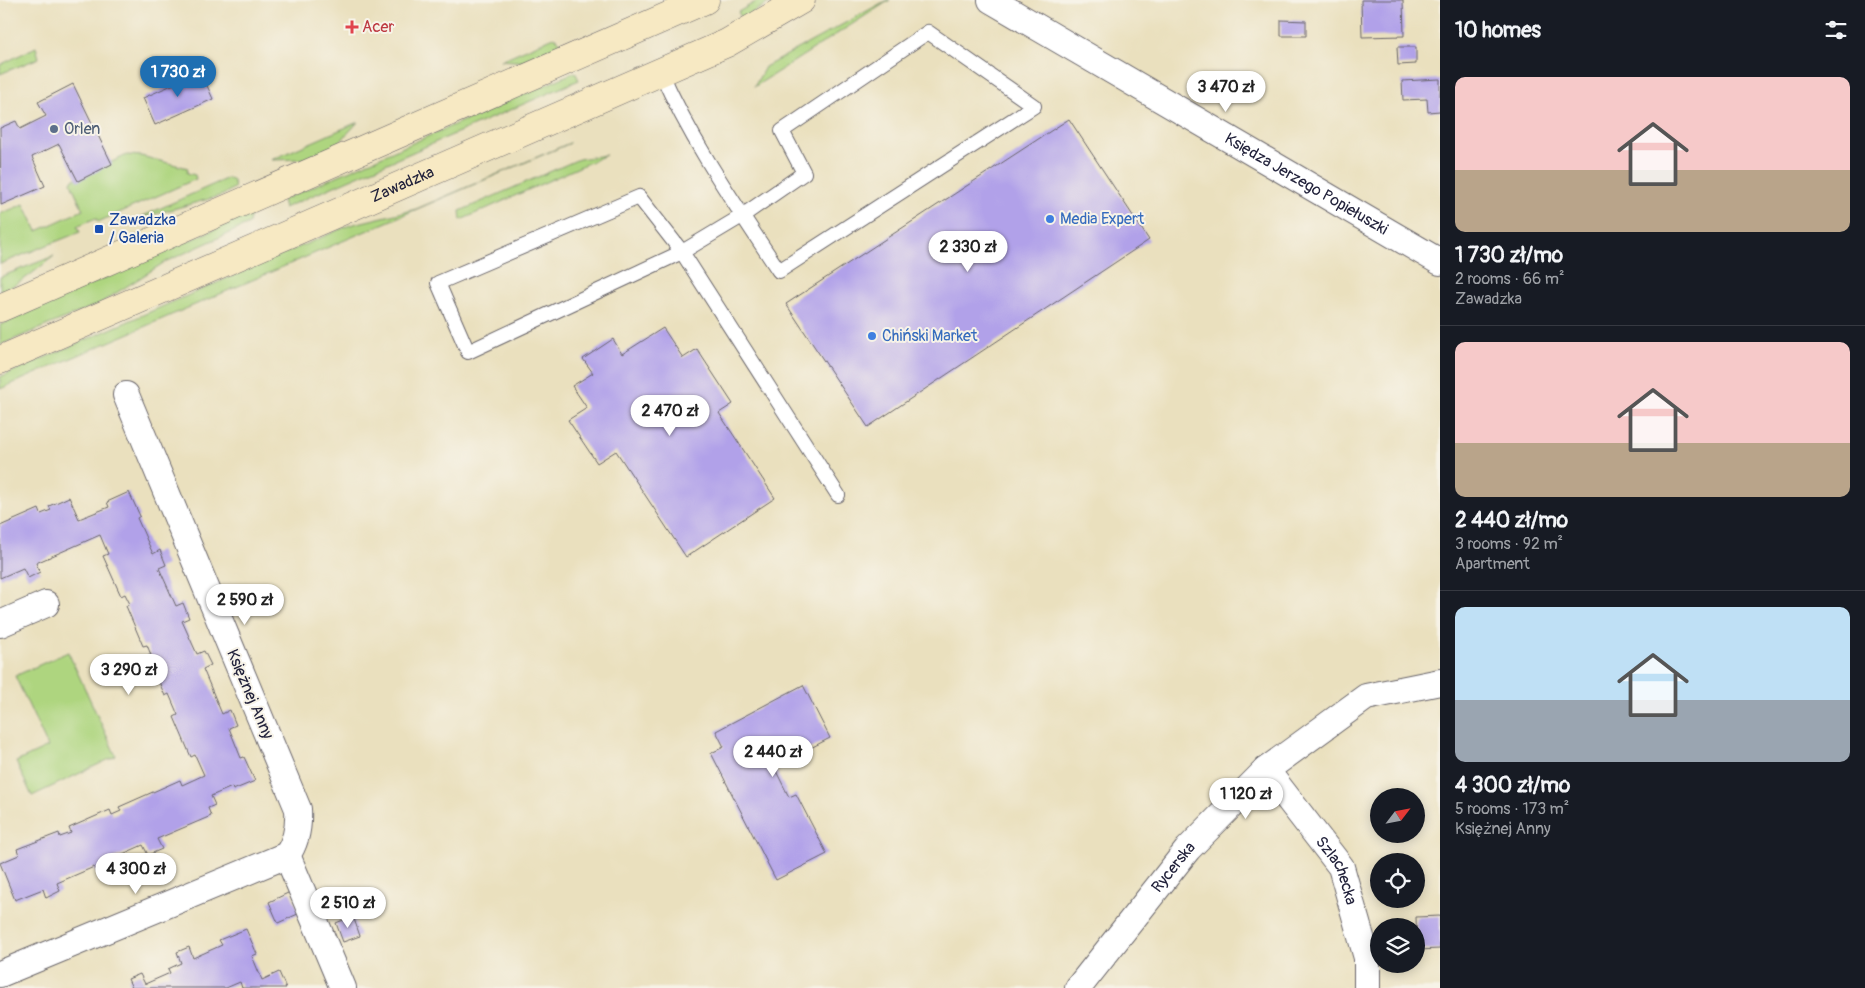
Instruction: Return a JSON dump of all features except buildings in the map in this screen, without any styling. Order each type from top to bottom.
[{"type":"street","points":[[0,308],[705,0]]},
{"type":"street","name":"Zawadzka","points":[[0,360],[727,43],[801,0]]},
{"type":"street","name":"Księdza Jerzego Popiełuszki","points":[[991,0],[1440,262]]},
{"type":"street","name":"Księżnej Anny","points":[[126,395],[298,809],[299,824],[294,846],[287,855]]},
{"type":"street","points":[[0,624],[46,604]]},
{"type":"street","name":"Rycerska","points":[[1078,988],[1188,849],[1266,770],[1366,697],[1440,682]]},
{"type":"street","name":"Szlachecka","points":[[1266,770],[1341,867],[1366,958],[1367,988]]},
{"type":"street","points":[[0,974],[287,855],[343,988]]},
{"type":"lane","points":[[661,72],[677,109],[742,216],[779,271],[1034,106],[928,32],[782,131],[804,173],[742,216],[682,252],[468,352],[438,283],[639,197],[682,252],[838,495]]},
{"type":"green space","points":[[759,0],[773,0],[742,19],[738,12]]},
{"type":"green space","points":[[890,0],[754,87],[765,67]]},
{"type":"green space","points":[[554,37],[565,45],[527,62],[501,60]]},
{"type":"green space","points":[[36,47],[39,58],[0,74],[0,65]]},
{"type":"green space","points":[[575,72],[579,80],[284,208],[282,200]]},
{"type":"green space","points":[[358,122],[338,144],[306,159],[271,160]]},
{"type":"green space","points":[[570,143],[0,389],[0,377],[350,225],[416,209]]},
{"type":"green space","points":[[127,155],[141,156],[188,168],[187,173],[195,175],[196,179],[98,222],[96,218],[77,226],[80,232],[0,264],[0,214],[24,204],[37,231],[83,210],[71,183],[72,180]]},
{"type":"green space","points":[[606,155],[461,220],[460,211],[579,159]]},
{"type":"green space","points":[[228,178],[232,179],[235,187],[223,195],[134,220]]},
{"type":"green space","points":[[251,213],[249,224],[165,262],[99,304],[0,345],[0,325]]},
{"type":"green space","points":[[54,256],[22,281],[0,291],[0,277]]},
{"type":"green space","points":[[68,652],[116,756],[32,796],[16,762],[48,747],[15,676]]},
{"type":"place","name":"Acer","points":[[352,27]]},
{"type":"place","name":"Orlen","points":[[54,129]]},
{"type":"place","name":"Media Expert","points":[[1050,219]]},
{"type":"place","name":"Zawadzka / Galeria","points":[[99,229]]},
{"type":"place","name":"Chiński Market","points":[[872,336]]}]
